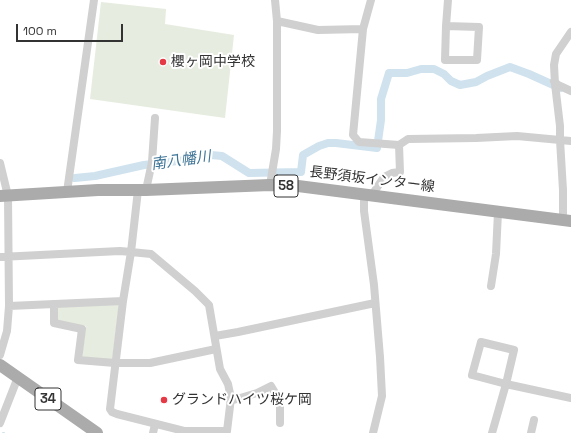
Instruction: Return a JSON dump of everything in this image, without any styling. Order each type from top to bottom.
[{"type":"main road","name":"長野須坂インター線","points":[[4,196],[98,190],[142,190],[272,177],[298,186],[567,220]]},
{"type":"main road","name":"34","points":[[0,364],[97,433]]},
{"type":"street","points":[[67,192],[94,0]]},
{"type":"street","points":[[272,177],[277,131],[277,21],[275,0]]},
{"type":"street","points":[[371,0],[362,29],[353,135],[359,142],[399,145],[408,139],[517,136],[571,141]]},
{"type":"street","points":[[446,26],[479,27],[477,60],[445,60],[446,26],[448,0]]},
{"type":"street","points":[[277,21],[318,30],[362,29]]},
{"type":"street","points":[[567,220],[563,190],[560,126],[554,65],[556,54],[570,36]]},
{"type":"street","points":[[555,85],[571,91]]},
{"type":"street","points":[[0,257],[120,251],[130,252],[151,254],[195,291],[209,305],[220,369],[228,384],[230,401],[227,431],[184,431],[112,412],[110,409],[130,252],[142,190],[151,164],[155,118]]},
{"type":"street","points":[[373,433],[382,396],[378,326],[364,211],[368,195],[384,177],[392,173],[400,172],[399,145]]},
{"type":"street","points":[[0,163],[9,256],[9,306],[7,331],[0,355]]},
{"type":"street","points":[[490,286],[496,254],[498,212]]},
{"type":"street","points":[[9,306],[123,301]]},
{"type":"street","points":[[215,336],[375,303]]},
{"type":"street","points":[[54,304],[54,323],[82,329],[78,360],[115,363],[150,363],[216,349]]},
{"type":"street","points":[[492,433],[506,384],[514,350],[481,342],[472,375],[506,384],[571,398]]},
{"type":"street","points":[[0,423],[18,377]]},
{"type":"street","points":[[230,401],[257,394],[271,386],[280,401],[280,423]]},
{"type":"street","points":[[531,433],[534,420]]},
{"type":"street","points":[[153,433],[155,424]]},
{"type":"shaded area","name":"櫻ヶ岡中学校","points":[[101,2],[166,9],[165,24],[234,35],[225,118],[90,99]]},
{"type":"shaded area","points":[[119,304],[112,361],[82,358],[86,326],[57,322],[57,306]]},
{"type":"waterway","name":"南八幡川","points":[[75,178],[95,176],[144,165],[186,160],[211,155],[222,156],[249,173],[301,172],[303,155],[328,143],[377,148],[381,120],[381,99],[389,73],[407,73],[421,69],[434,69],[444,74],[451,81],[460,85],[476,82],[510,67],[560,88]]},
{"type":"place","name":"櫻ヶ岡中学校","points":[[163,62]]},
{"type":"place","name":"グランドハイツ桜ケ岡","points":[[164,400]]}]
